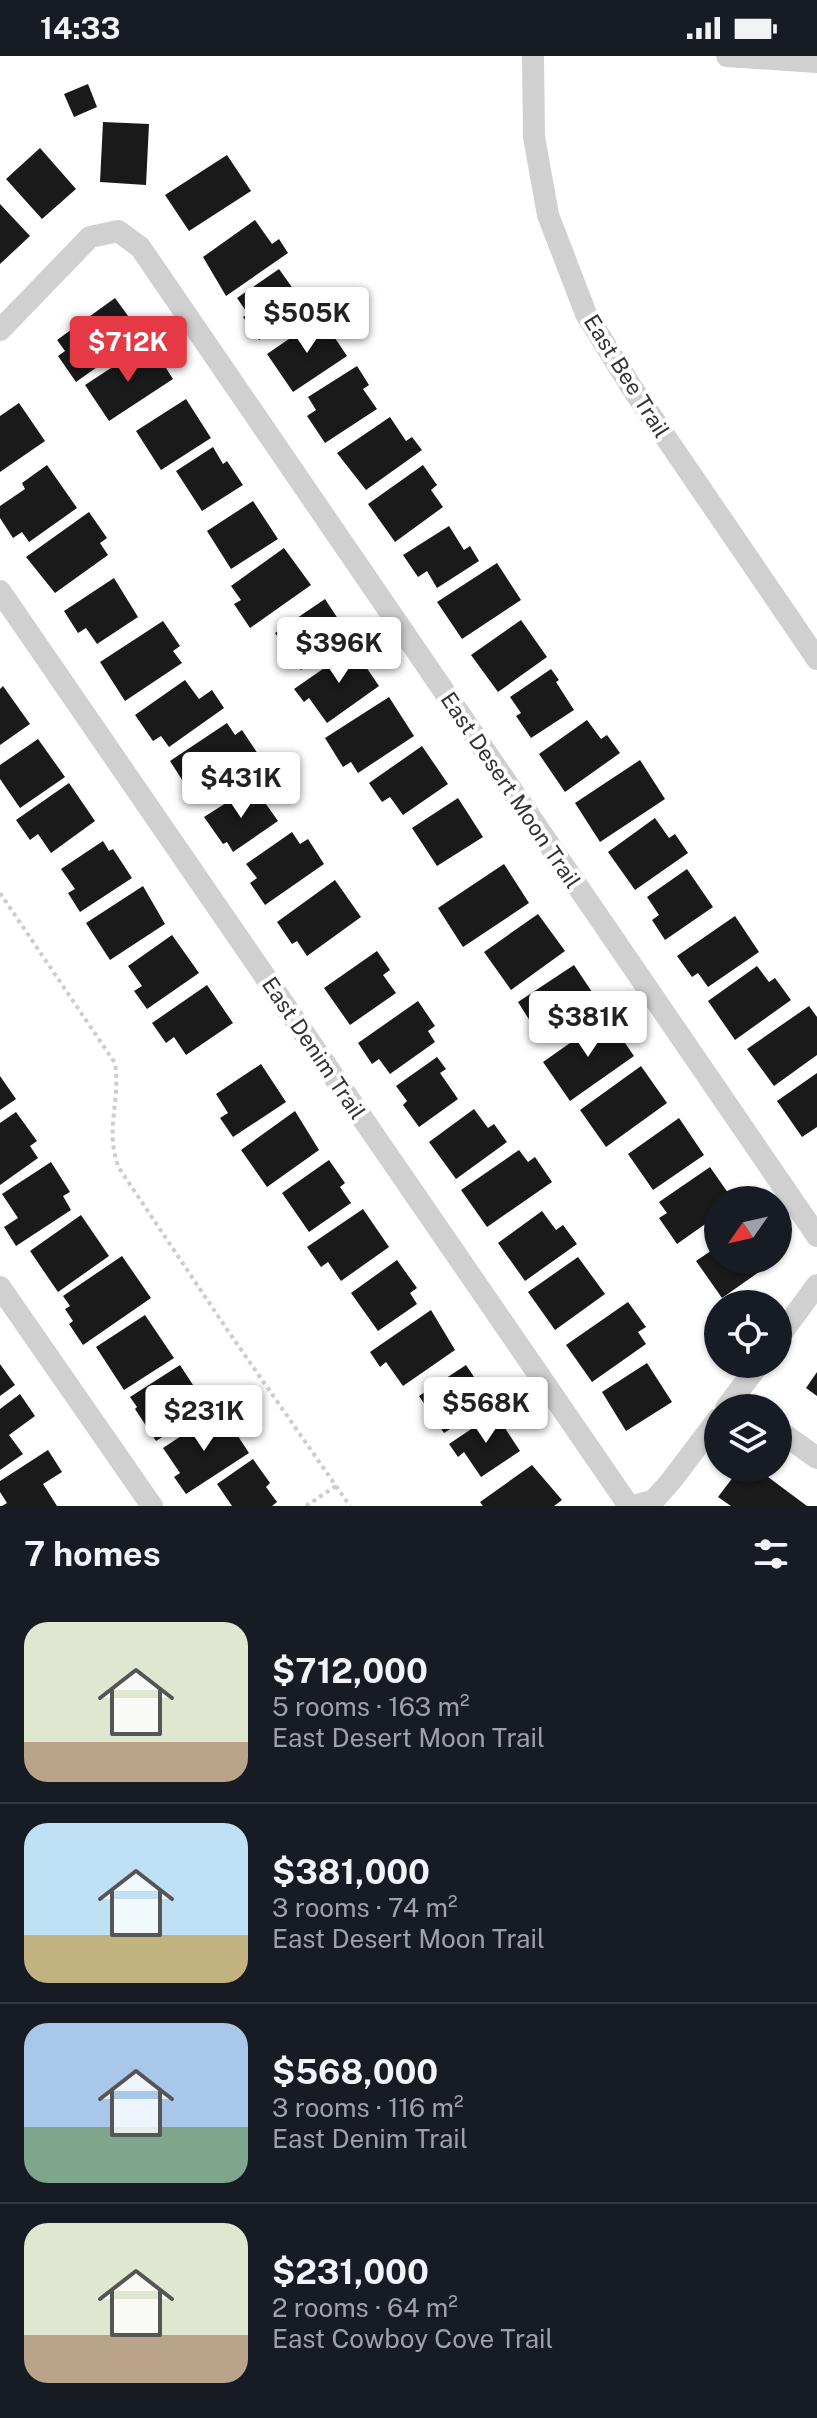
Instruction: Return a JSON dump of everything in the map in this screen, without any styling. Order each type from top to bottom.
[{"type":"street","name":"East Bee Trail","points":[[533,56],[534,137],[548,215],[586,314],[632,388],[817,659]]},
{"type":"street","points":[[727,56],[817,62]]},
{"type":"street","name":"East Desert Moon Trail","points":[[0,330],[90,237],[118,231],[140,247],[817,1236]]},
{"type":"street","name":"East Denim Trail","points":[[0,591],[631,1506]]},
{"type":"street","points":[[792,1319],[817,1285]]},
{"type":"street","points":[[0,1287],[152,1506]]},
{"type":"street","points":[[631,1506],[654,1500],[704,1437]]},
{"type":"street","points":[[792,1440],[817,1458]]},
{"type":"path","points":[[0,893],[115,1063],[118,1083],[111,1137],[119,1168],[350,1506]]},
{"type":"path","points":[[306,1506],[336,1486]]},
{"type":"building","points":[[88,84],[97,107],[74,117],[64,94]]},
{"type":"building","points":[[103,122],[149,124],[146,185],[100,182]]},
{"type":"building","points":[[40,148],[76,189],[42,219],[6,179]]},
{"type":"building","points":[[227,155],[251,191],[189,231],[165,195]]},
{"type":"building","points":[[0,204],[30,236],[0,264]]},
{"type":"building","points":[[255,220],[272,244],[279,239],[288,253],[226,296],[203,257]]},
{"type":"building","points":[[279,269],[306,307],[259,340],[243,317],[248,314],[237,298]]},
{"type":"building","points":[[115,298],[142,335],[76,382],[58,356],[65,351],[57,340]]},
{"type":"building","points":[[321,317],[347,356],[293,392],[267,354]]},
{"type":"building","points":[[140,349],[149,364],[159,357],[173,379],[109,421],[85,385]]},
{"type":"building","points":[[357,366],[369,385],[363,389],[377,409],[325,443],[307,416],[316,410],[308,397]]},
{"type":"building","points":[[186,399],[211,438],[161,470],[136,431]]},
{"type":"building","points":[[19,403],[45,441],[0,472],[0,416]]},
{"type":"building","points":[[390,417],[406,441],[412,437],[422,450],[366,490],[337,453]]},
{"type":"building","points":[[213,447],[223,464],[227,461],[243,485],[202,511],[176,471]]},
{"type":"building","points":[[47,465],[77,508],[29,542],[22,532],[13,538],[0,518],[0,506],[25,489],[22,483]]},
{"type":"building","points":[[423,465],[437,485],[431,490],[443,507],[395,542],[368,504]]},
{"type":"building","points":[[253,501],[278,539],[231,569],[207,531]]},
{"type":"building","points":[[89,512],[107,538],[100,543],[108,555],[55,593],[26,557]]},
{"type":"building","points":[[449,526],[464,550],[470,546],[479,561],[437,588],[427,571],[418,577],[403,555]]},
{"type":"building","points":[[284,548],[311,585],[250,628],[234,604],[241,600],[231,586]]},
{"type":"building","points":[[497,563],[521,600],[462,639],[437,602]]},
{"type":"building","points":[[114,578],[138,617],[97,644],[86,628],[78,633],[64,611]]},
{"type":"building","points":[[325,599],[350,637],[301,670],[275,633]]},
{"type":"building","points":[[521,620],[547,657],[498,692],[471,655]]},
{"type":"building","points":[[163,621],[180,646],[173,651],[182,663],[125,701],[100,662]]},
{"type":"building","points":[[356,646],[379,686],[327,723],[309,698],[304,702],[294,689]]},
{"type":"building","points":[[551,669],[574,710],[531,738],[516,716],[521,713],[510,697]]},
{"type":"building","points":[[185,680],[199,699],[212,690],[224,708],[169,747],[161,736],[153,741],[135,715]]},
{"type":"building","points":[[3,686],[30,724],[0,745],[0,689]]},
{"type":"building","points":[[389,697],[414,736],[358,773],[351,762],[343,767],[325,738]]},
{"type":"building","points":[[587,720],[601,739],[607,735],[620,753],[565,792],[539,754]]},
{"type":"building","points":[[227,723],[235,735],[242,730],[260,757],[195,800],[170,761]]},
{"type":"building","points":[[38,739],[65,777],[20,808],[0,779],[0,765]]},
{"type":"building","points":[[422,746],[448,784],[403,815],[390,797],[382,802],[369,783]]},
{"type":"building","points":[[640,760],[665,799],[600,842],[575,803]]},
{"type":"building","points":[[69,783],[95,821],[51,853],[38,834],[30,840],[16,820]]},
{"type":"building","points":[[248,789],[255,800],[261,797],[278,821],[233,852],[227,842],[223,844],[204,817]]},
{"type":"building","points":[[458,798],[483,837],[437,866],[412,828]]},
{"type":"building","points":[[655,818],[669,838],[675,834],[688,853],[635,890],[608,852]]},
{"type":"building","points":[[292,832],[300,844],[308,839],[324,864],[265,905],[250,883],[257,878],[246,864]]},
{"type":"building","points":[[103,841],[109,851],[113,849],[132,878],[80,912],[68,893],[75,889],[61,869]]},
{"type":"building","points":[[504,864],[529,903],[463,947],[438,908]]},
{"type":"building","points":[[687,869],[713,907],[665,940],[652,920],[659,915],[647,897]]},
{"type":"building","points":[[335,880],[361,917],[307,956],[297,941],[292,944],[277,922]]},
{"type":"building","points":[[143,886],[165,924],[110,960],[86,923]]},
{"type":"building","points":[[538,914],[565,951],[511,990],[484,952]]},
{"type":"building","points":[[735,916],[759,952],[708,987],[698,973],[692,977],[677,956]]},
{"type":"building","points":[[172,935],[199,973],[147,1009],[134,991],[142,986],[128,966]]},
{"type":"building","points":[[377,951],[390,970],[383,975],[396,993],[350,1025],[324,988]]},
{"type":"building","points":[[574,965],[600,1004],[551,1036],[538,1016],[530,1021],[518,1002]]},
{"type":"building","points":[[757,966],[769,982],[775,978],[791,1000],[735,1040],[708,1001]]},
{"type":"building","points":[[207,985],[233,1023],[186,1055],[174,1037],[166,1043],[152,1023]]},
{"type":"building","points":[[418,1001],[435,1026],[428,1031],[435,1042],[390,1074],[379,1059],[372,1064],[358,1043]]},
{"type":"building","points":[[809,1006],[817,1017],[817,1055],[774,1086],[747,1049]]},
{"type":"building","points":[[607,1017],[634,1056],[570,1101],[543,1062]]},
{"type":"building","points":[[437,1057],[446,1069],[440,1073],[458,1099],[419,1127],[403,1105],[407,1101],[396,1086]]},
{"type":"building","points":[[261,1064],[286,1102],[233,1137],[220,1118],[228,1113],[216,1094]]},
{"type":"building","points":[[641,1066],[667,1103],[606,1147],[580,1110]]},
{"type":"building","points":[[817,1073],[817,1127],[802,1137],[777,1101]]},
{"type":"building","points":[[0,1076],[16,1099],[0,1110]]},
{"type":"building","points":[[474,1109],[488,1128],[494,1124],[507,1142],[456,1179],[429,1142]]},
{"type":"building","points":[[295,1111],[319,1150],[267,1187],[241,1150]]},
{"type":"building","points":[[16,1112],[37,1141],[30,1146],[38,1158],[0,1185],[0,1123]]},
{"type":"building","points":[[679,1118],[704,1155],[653,1190],[628,1154]]},
{"type":"building","points":[[519,1150],[528,1162],[535,1157],[552,1182],[487,1227],[461,1190]]},
{"type":"building","points":[[329,1160],[345,1183],[340,1187],[351,1203],[309,1232],[282,1193]]},
{"type":"building","points":[[51,1162],[70,1192],[63,1196],[71,1210],[16,1246],[4,1227],[18,1218],[2,1194]]},
{"type":"building","points":[[710,1167],[723,1186],[704,1186],[704,1225],[677,1244],[659,1218],[667,1213],[659,1202]]},
{"type":"building","points":[[363,1209],[389,1247],[341,1281],[328,1262],[321,1267],[307,1247]]},
{"type":"building","points":[[542,1211],[556,1230],[563,1225],[577,1244],[525,1281],[498,1243]]},
{"type":"building","points":[[81,1215],[109,1256],[58,1292],[30,1251]]},
{"type":"building","points":[[122,1256],[151,1298],[83,1345],[69,1324],[73,1321],[65,1309],[70,1306],[63,1296]]},
{"type":"building","points":[[704,1256],[704,1272],[696,1261]]},
{"type":"building","points":[[578,1257],[605,1294],[555,1330],[528,1292]]},
{"type":"building","points":[[397,1260],[417,1288],[410,1293],[417,1304],[378,1331],[351,1293]]},
{"type":"building","points":[[705,1274],[756,1274],[733,1290],[716,1290]]},
{"type":"building","points":[[628,1302],[646,1327],[638,1332],[646,1344],[592,1382],[566,1345]]},
{"type":"building","points":[[431,1310],[455,1350],[403,1386],[386,1362],[380,1367],[370,1352]]},
{"type":"building","points":[[145,1315],[174,1358],[124,1390],[96,1347]]},
{"type":"building","points":[[647,1363],[672,1402],[626,1431],[602,1392]]},
{"type":"building","points":[[0,1364],[15,1385],[0,1396]]},
{"type":"building","points":[[180,1365],[208,1408],[156,1441],[130,1397]]},
{"type":"building","points":[[466,1365],[491,1402],[444,1433],[419,1396]]},
{"type":"building","points":[[817,1372],[817,1396],[806,1388]]},
{"type":"building","points":[[20,1394],[35,1416],[9,1435],[23,1454],[0,1470],[0,1409]]},
{"type":"building","points":[[495,1413],[520,1451],[481,1477],[464,1452],[458,1457],[449,1444]]},
{"type":"building","points":[[213,1415],[224,1432],[232,1427],[249,1453],[186,1494],[174,1477],[180,1473],[163,1448]]},
{"type":"building","points":[[48,1450],[62,1472],[43,1484],[57,1506],[2,1506],[7,1503],[0,1492],[0,1481]]},
{"type":"building","points":[[253,1459],[270,1483],[266,1487],[277,1502],[272,1506],[232,1506],[217,1484]]},
{"type":"building","points":[[532,1465],[562,1500],[554,1506],[483,1506],[480,1502]]},
{"type":"building","points":[[729,1482],[775,1482],[807,1506],[731,1506],[718,1497]]}]
